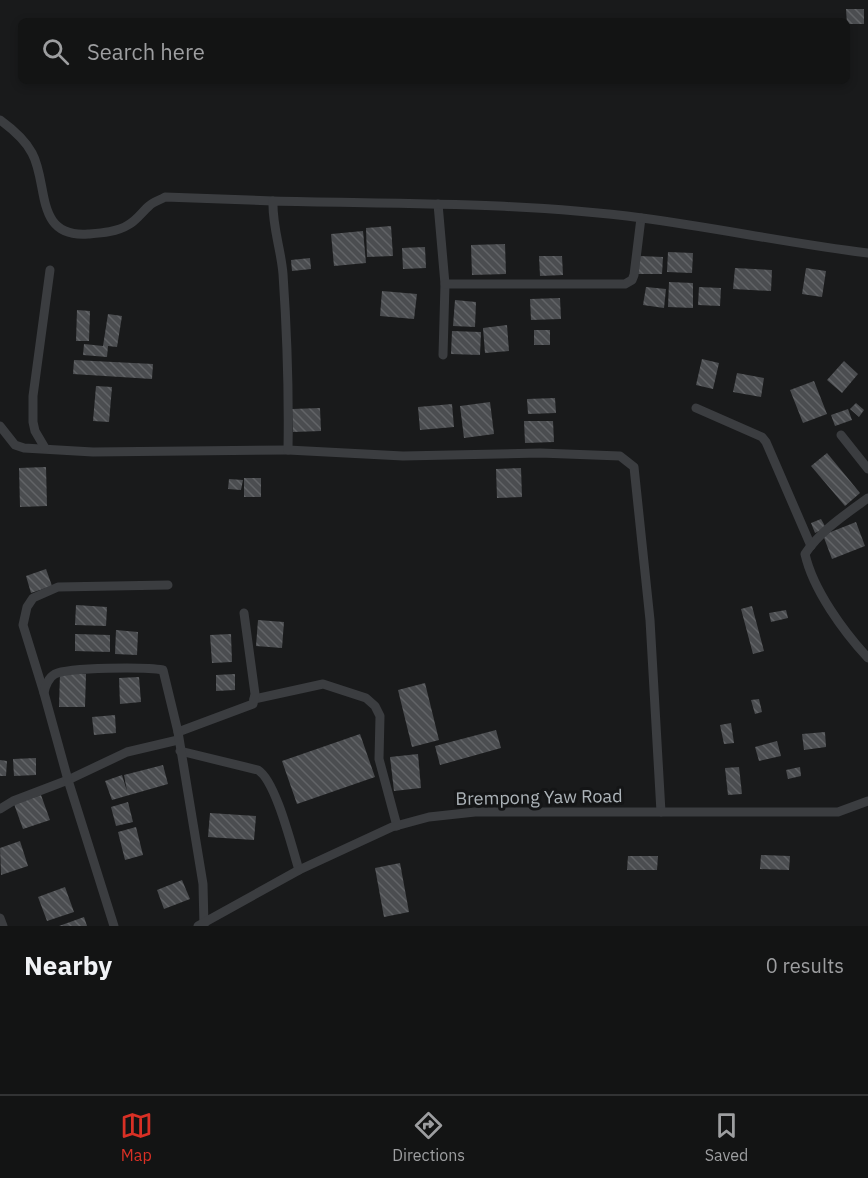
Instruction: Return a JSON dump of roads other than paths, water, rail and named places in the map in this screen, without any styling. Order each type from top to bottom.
[{"type":"street","points":[[0,120],[26,144],[32,153],[47,210],[58,228],[67,232],[104,233],[128,225],[150,205],[165,197],[230,198],[438,204],[641,218],[801,245],[868,253]]},
{"type":"street","points":[[273,201],[273,220],[283,271],[289,382],[288,450]]},
{"type":"street","points":[[438,204],[445,284],[442,355]]},
{"type":"street","points":[[445,284],[625,284],[632,280],[634,275],[641,218]]},
{"type":"street","points":[[45,448],[34,431],[33,396],[50,270]]},
{"type":"street","points":[[696,408],[762,437],[811,546]]},
{"type":"street","points":[[0,426],[15,445],[93,452],[288,450],[403,456],[540,453],[620,456],[634,467],[650,620],[661,812]]},
{"type":"street","points":[[841,435],[868,469]]},
{"type":"street","points":[[0,444],[9,437]]},
{"type":"street","points":[[868,498],[839,520],[805,554],[809,571],[847,635],[868,658]]},
{"type":"street","points":[[114,926],[23,625],[27,607],[33,598],[58,587],[168,585]]},
{"type":"street","points":[[0,808],[68,780],[127,752],[178,736],[253,704],[255,694],[244,613]]},
{"type":"street","points":[[44,693],[48,681],[54,674],[76,669],[164,670],[178,736],[203,884],[202,925]]},
{"type":"street","points":[[254,699],[323,684],[366,698],[375,706],[380,716],[379,759],[397,826]]},
{"type":"street","points":[[180,751],[258,770],[264,774],[275,797],[299,870]]},
{"type":"street","name":"Brempong Yaw Road","points":[[202,925],[299,870],[397,826],[429,818],[475,812],[838,812],[868,801]]},
{"type":"street","points":[[0,918],[3,926]]}]
